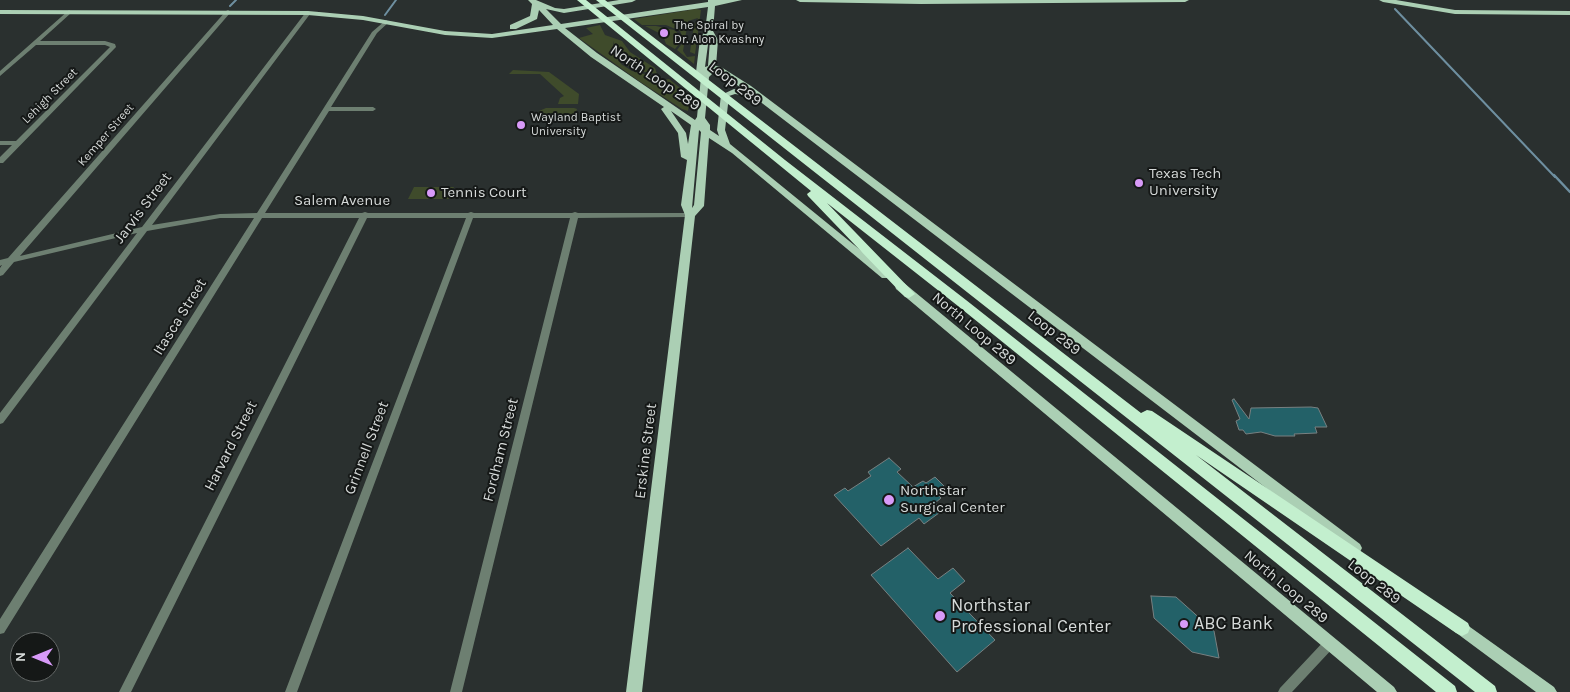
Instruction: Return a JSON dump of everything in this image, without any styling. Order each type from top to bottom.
[{"type":"highway","name":"Loop 289","points":[[581,0],[781,162],[969,309],[1449,692]]},
{"type":"highway","name":"Loop 289","points":[[600,0],[1489,692]]},
{"type":"highway","points":[[781,162],[909,294]]},
{"type":"highway","points":[[1005,315],[1031,326],[1160,425],[1462,628]]},
{"type":"main road","points":[[513,27],[534,17],[534,2],[554,10],[564,11],[632,0]]},
{"type":"main road","points":[[656,8],[680,0]]},
{"type":"main road","points":[[492,36],[656,8],[712,1],[738,0]]},
{"type":"main road","points":[[800,0],[921,2],[1185,0]]},
{"type":"main road","points":[[1383,0],[1455,12],[1570,13]]},
{"type":"main road","name":"Erskine Street","points":[[634,692],[690,214],[686,205],[689,180],[706,72],[714,40],[709,31],[712,1]]},
{"type":"main road","name":"North Loop 289","points":[[534,2],[556,24],[594,55],[654,97],[698,121],[705,131],[730,148],[909,294],[1389,692]]},
{"type":"main road","points":[[0,12],[228,12],[344,15],[432,31],[509,38],[558,36],[566,39],[581,50],[594,55]]},
{"type":"main road","points":[[475,34],[513,27],[556,24]]},
{"type":"main road","points":[[706,72],[730,75],[1549,692]]},
{"type":"main road","points":[[703,160],[715,149],[730,148],[720,130],[725,95],[731,92],[744,92],[764,101]]},
{"type":"main road","points":[[654,97],[674,119],[682,133],[689,180]]},
{"type":"main road","name":"Erskine Street","points":[[690,214],[699,206],[705,131]]},
{"type":"street","points":[[0,74],[69,12]]},
{"type":"street","name":"Kemper Street","points":[[0,272],[228,12]]},
{"type":"street","name":"Jarvis Street","points":[[0,420],[308,13]]},
{"type":"street","name":"Itasca Street","points":[[0,629],[375,32],[386,22]]},
{"type":"street","name":"Lehigh Street","points":[[0,161],[112,50],[113,46],[105,43],[35,43]]},
{"type":"street","points":[[327,109],[373,110]]},
{"type":"street","points":[[0,143],[18,143]]},
{"type":"street","name":"Salem Avenue","points":[[0,263],[144,229],[220,216],[262,214],[690,214]]},
{"type":"street","name":"Harvard Street","points":[[125,692],[365,214]]},
{"type":"street","name":"Grinnell Street","points":[[290,692],[471,214]]},
{"type":"street","name":"Fordham Street","points":[[456,692],[575,214]]},
{"type":"street","points":[[1284,692],[1330,643]]},
{"type":"green space","points":[[696,9],[701,10],[695,54],[690,52],[694,25],[698,18],[688,21],[683,51],[687,57],[695,56],[694,64],[677,50],[684,41],[680,31],[666,25],[642,25],[634,19]]},
{"type":"green space","points":[[600,25],[605,35],[622,41],[630,52],[655,68],[657,74],[639,71],[625,64],[618,55],[613,41],[615,55],[621,64],[632,71],[656,77],[660,81],[669,79],[690,96],[688,111],[639,81],[579,38],[593,34],[586,28]]},
{"type":"green space","points":[[645,26],[656,26],[674,30],[680,35],[679,44],[675,49],[666,44],[663,35]]},
{"type":"green space","points":[[513,70],[549,72],[579,94],[578,104],[558,104],[560,98],[564,96],[540,74],[509,74]]},
{"type":"green space","points":[[546,108],[577,109],[574,117],[571,118],[538,116],[539,111]]},
{"type":"green space","name":"Tennis Court","points":[[414,187],[454,187],[449,199],[408,199]]},
{"type":"building","points":[[1234,399],[1249,419],[1251,408],[1318,408],[1327,427],[1315,427],[1317,433],[1294,434],[1295,436],[1275,436],[1261,432],[1246,434],[1243,430],[1239,430],[1236,421],[1240,419],[1232,400]]},
{"type":"building","name":"Northstar Surgical Center","points":[[889,458],[901,469],[897,472],[913,487],[923,481],[926,483],[935,477],[944,486],[935,492],[941,498],[935,503],[943,510],[924,524],[919,518],[881,546],[834,495],[845,488],[848,491],[871,476],[868,472]]},
{"type":"building","name":"Northstar Professional Center","points":[[908,548],[938,579],[953,568],[965,581],[950,593],[995,640],[957,672],[871,575]]},
{"type":"building","name":"ABC Bank","points":[[1151,596],[1176,597],[1214,631],[1219,658],[1192,652],[1154,618]]},
{"type":"waterway","points":[[230,6],[236,0]]},
{"type":"waterway","points":[[385,15],[396,0]]},
{"type":"waterway","points":[[1395,9],[1555,177]]},
{"type":"waterway","points":[[1554,175],[1570,192]]},
{"type":"place","name":"The Spiral by Dr. Alon Kvashny","points":[[664,33]]},
{"type":"place","name":"Wayland Baptist University","points":[[521,125]]},
{"type":"place","name":"Texas Tech University","points":[[1139,183]]},
{"type":"place","name":"Tennis Court","points":[[431,193]]},
{"type":"place","name":"Northstar Surgical Center","points":[[889,500]]},
{"type":"place","name":"Northstar Professional Center","points":[[940,616]]},
{"type":"place","name":"ABC Bank","points":[[1184,624]]}]
